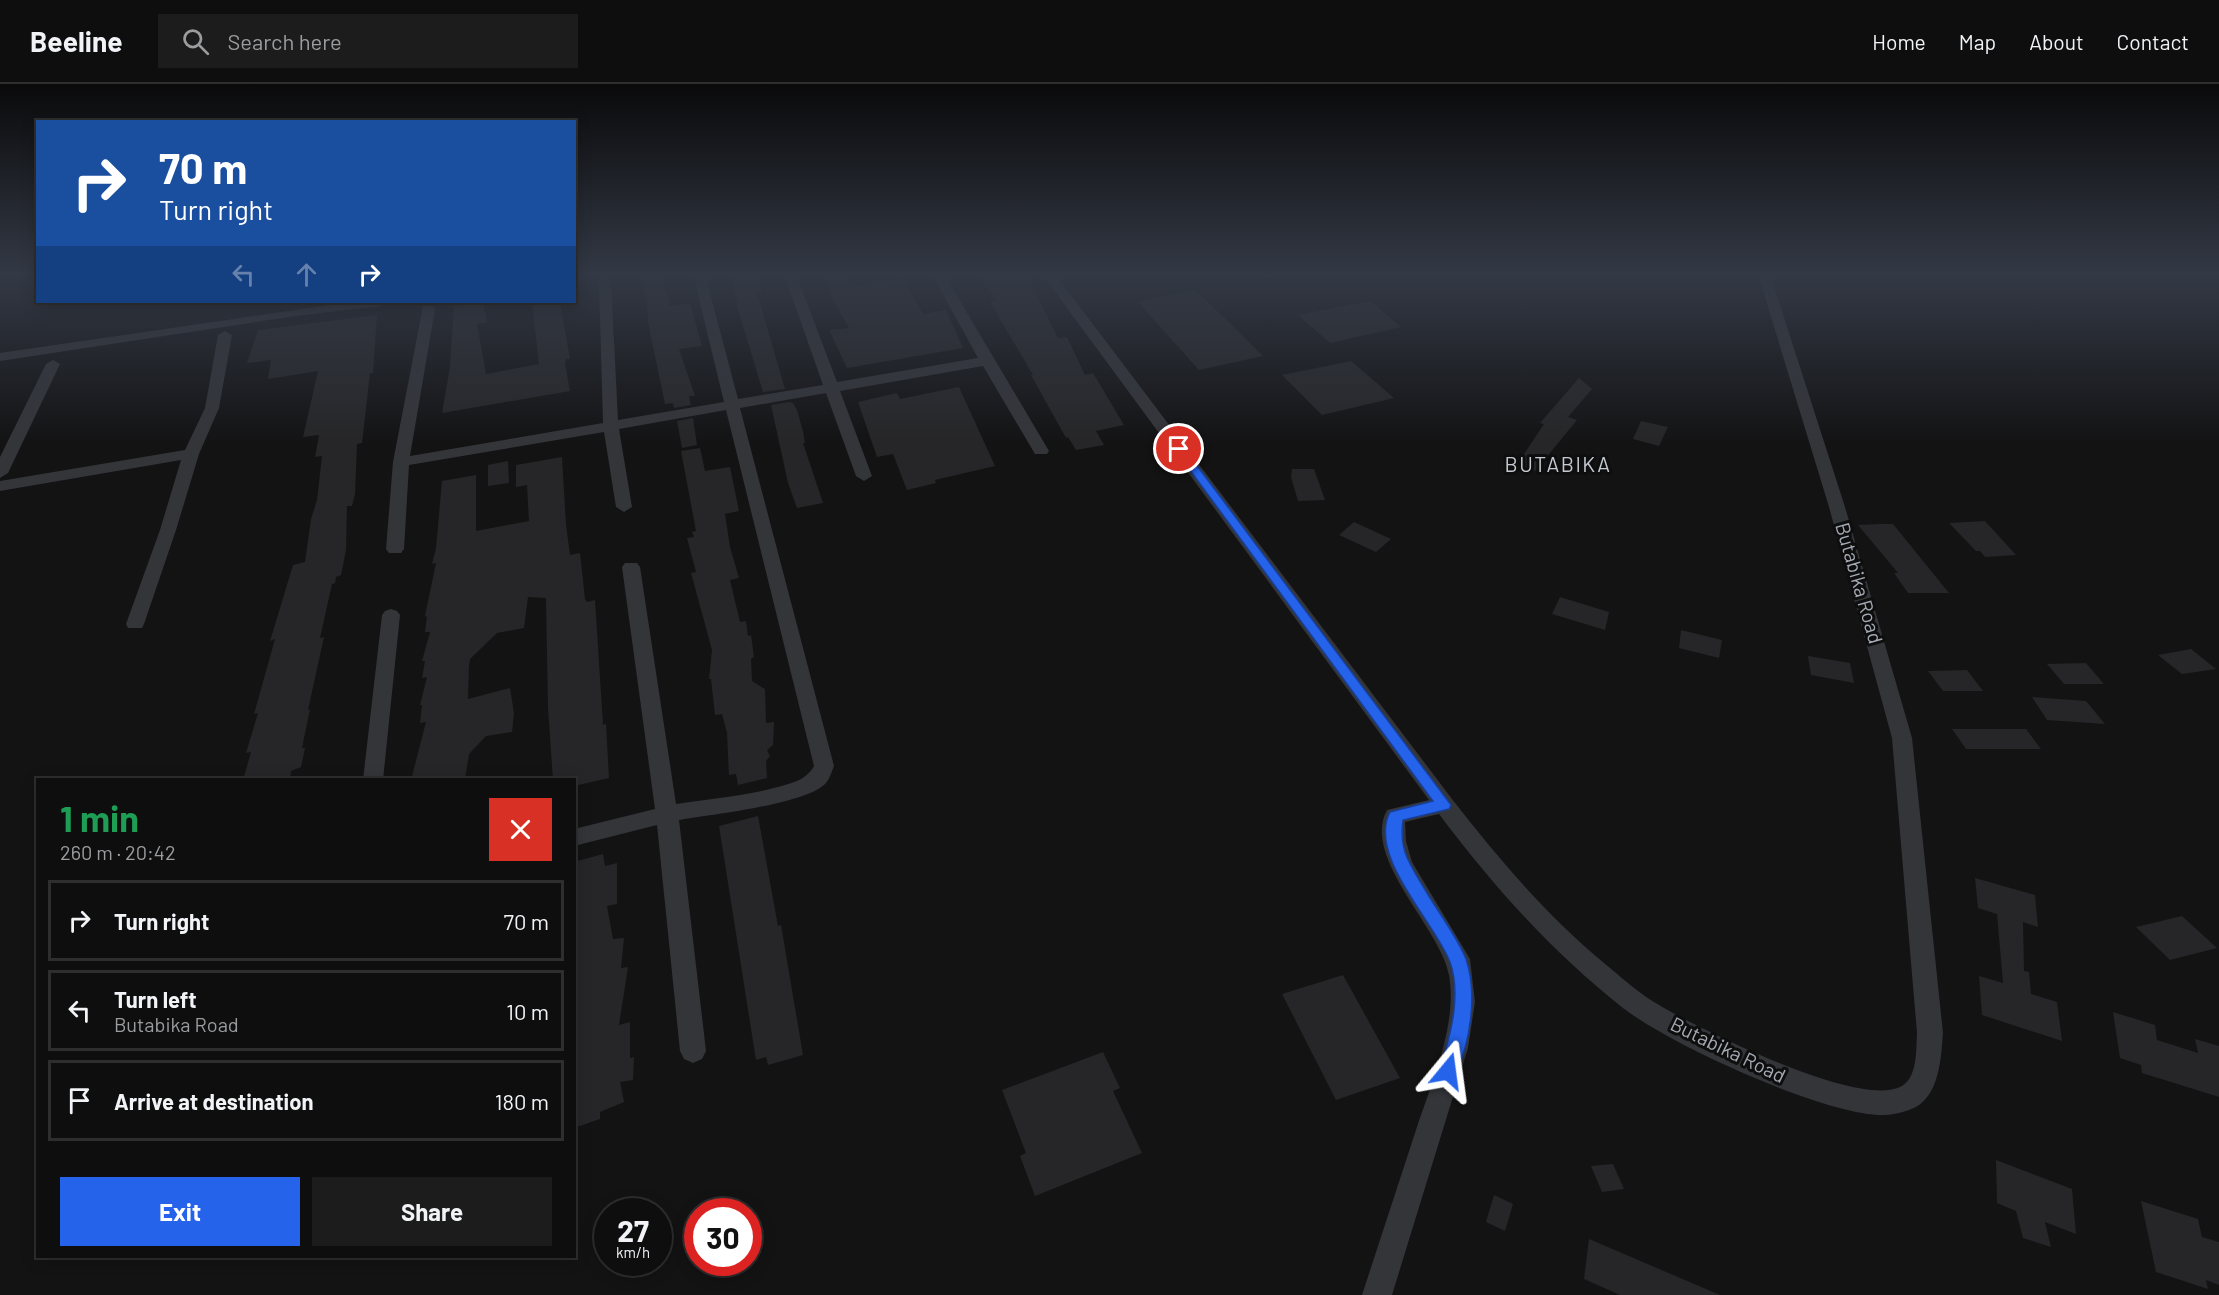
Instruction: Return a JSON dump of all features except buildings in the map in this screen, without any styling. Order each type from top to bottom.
[{"type":"street","points":[[0,357],[183,331]]},
{"type":"street","points":[[395,549],[401,462],[424,331]]},
{"type":"street","points":[[607,331],[611,426],[624,507]]},
{"type":"street","points":[[576,837],[667,814],[767,797],[805,788],[818,778],[824,766],[713,331]]},
{"type":"street","points":[[811,331],[864,476]]},
{"type":"street","points":[[970,331],[1041,451]]},
{"type":"street","name":"Butabika Road","points":[[1090,331],[1489,864],[1546,926],[1644,1009],[1698,1038],[1787,1080],[1835,1094],[1884,1104],[1906,1099],[1925,1079],[1930,1033],[1902,738],[1837,507],[1782,331]]},
{"type":"street","points":[[135,624],[168,530],[191,454],[212,408],[225,335]]},
{"type":"street","points":[[401,462],[987,361]]},
{"type":"street","points":[[0,473],[53,364]]},
{"type":"street","points":[[0,486],[191,454]]},
{"type":"street","points":[[631,567],[667,814],[693,1051]]},
{"type":"street","points":[[373,778],[391,615]]},
{"type":"street","points":[[1377,1295],[1455,1048],[1463,1002],[1458,959],[1402,865],[1395,849],[1393,840],[1395,816],[1444,805]]},
{"type":"district","name":"BUTABIKA","points":[[1558,465]]},
{"type":"route","points":[[1179,449],[1444,805],[1395,816],[1393,840],[1402,865],[1458,959],[1463,1002],[1455,1048],[1448,1071]]}]
